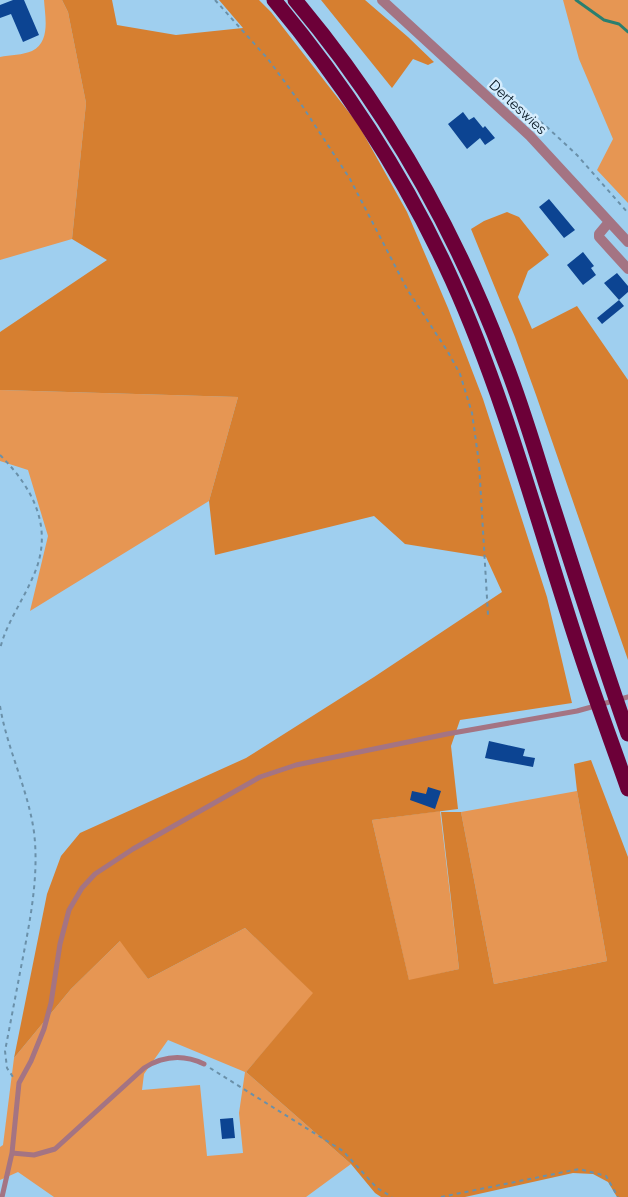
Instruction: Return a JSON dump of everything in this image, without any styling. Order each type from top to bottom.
[{"type":"highway","points":[[274,0],[324,62],[371,131],[393,166],[445,266],[490,373],[580,652],[628,789]]},
{"type":"highway","points":[[295,0],[382,116],[424,186],[466,268],[505,361],[628,734]]},
{"type":"street","name":"Derteswies","points":[[382,0],[530,136],[628,242]]},
{"type":"street","points":[[609,222],[599,234],[599,237],[628,269]]},
{"type":"lane","points":[[2,1197],[12,1153],[19,1082],[31,1061],[44,1029],[51,1003],[60,944],[70,910],[82,888],[95,874],[112,861],[260,777],[296,765],[448,734],[577,711],[628,697]]},
{"type":"lane","points":[[12,1153],[34,1155],[55,1149],[144,1068],[155,1061],[170,1057],[185,1057],[204,1064]]},
{"type":"path","points":[[215,0],[268,60],[303,107],[350,179],[407,289],[460,374],[472,413],[479,463],[488,615]]},
{"type":"path","points":[[498,107],[507,94],[577,155],[628,213]]},
{"type":"path","points":[[0,455],[24,483],[34,499],[41,519],[42,536],[40,557],[33,577],[11,619],[0,649]]},
{"type":"path","points":[[0,706],[8,740],[28,802],[35,847],[31,913],[5,1051],[7,1068],[19,1082]]},
{"type":"path","points":[[204,1064],[343,1150],[377,1188],[392,1197]]},
{"type":"path","points":[[441,1197],[580,1170],[606,1176],[618,1197]]},
{"type":"shaded area","points":[[44,0],[62,0],[68,12],[86,103],[72,239],[0,260],[0,57],[21,54],[38,47],[46,28]]},
{"type":"shaded area","points":[[62,0],[112,0],[117,25],[176,35],[243,28],[219,0],[259,0],[271,12],[358,124],[407,212],[448,308],[483,399],[547,597],[572,703],[460,720],[451,746],[458,809],[372,820],[409,980],[459,969],[441,812],[461,812],[494,984],[607,961],[577,791],[574,764],[591,760],[628,857],[628,1197],[617,1197],[608,1182],[593,1174],[573,1173],[465,1197],[381,1197],[375,1193],[351,1164],[246,1072],[313,993],[245,928],[148,979],[120,941],[71,989],[14,1058],[47,894],[61,856],[80,833],[246,758],[374,677],[502,592],[486,557],[405,544],[374,516],[215,555],[209,501],[238,397],[0,390],[0,332],[107,260],[72,239],[86,103],[68,12]]},
{"type":"shaded area","points":[[321,0],[365,0],[434,62],[428,65],[413,59],[392,88]]},
{"type":"shaded area","points":[[563,0],[628,0],[628,203],[597,170],[613,139],[579,59]]},
{"type":"shaded area","points":[[507,212],[519,217],[549,255],[528,271],[518,297],[532,329],[577,306],[628,380],[628,660],[515,337],[471,229],[484,221]]},
{"type":"shaded area","points":[[0,390],[238,397],[209,501],[30,611],[48,536],[28,470],[0,461]]},
{"type":"shaded area","points":[[577,791],[607,961],[494,984],[461,812]]},
{"type":"shaded area","points":[[440,811],[459,969],[409,981],[372,820]]},
{"type":"shaded area","points":[[245,928],[314,993],[246,1072],[351,1164],[306,1197],[54,1197],[18,1172],[0,1180],[0,1147],[3,1145],[14,1058],[71,989],[121,940],[148,979]],"holes":[[[168,1040],[245,1072],[239,1113],[243,1153],[207,1156],[200,1085],[142,1090],[144,1074]]]},
{"type":"building","points":[[13,0],[24,0],[39,35],[23,42],[11,14],[0,18],[0,5]]},
{"type":"building","points":[[463,112],[469,120],[474,117],[495,138],[485,145],[480,138],[467,149],[448,124]]},
{"type":"building","points":[[549,199],[575,230],[564,238],[539,207]]},
{"type":"building","points":[[583,252],[594,266],[591,268],[596,275],[583,285],[567,265]]},
{"type":"building","points":[[617,273],[628,286],[628,292],[619,300],[604,283]]},
{"type":"building","points":[[619,300],[624,306],[602,324],[597,318]]},
{"type":"building","points":[[489,741],[525,749],[523,756],[535,758],[533,767],[485,758]]},
{"type":"building","points":[[428,787],[441,791],[435,809],[410,800],[412,791],[426,794]]},
{"type":"building","points":[[233,1118],[235,1138],[222,1139],[220,1119]]},
{"type":"waterway","points":[[576,0],[604,20],[619,24],[628,32]]}]
